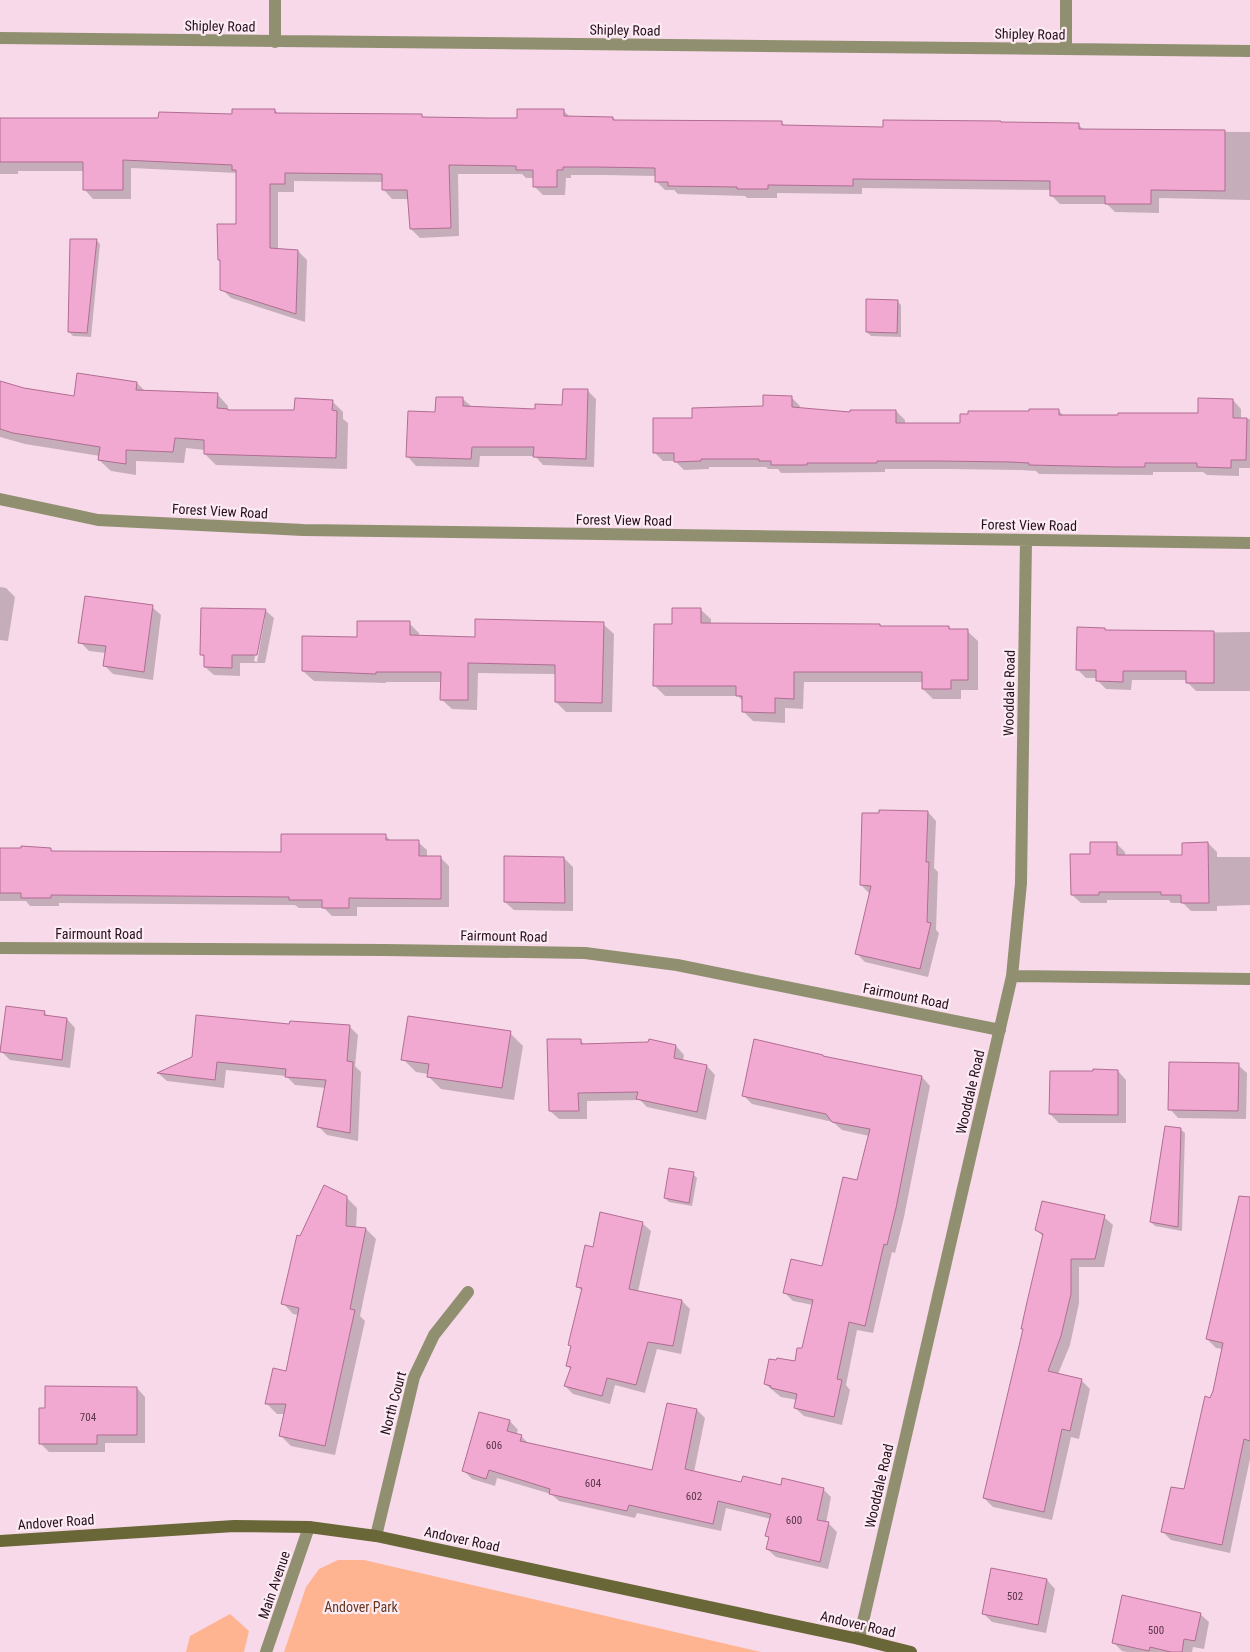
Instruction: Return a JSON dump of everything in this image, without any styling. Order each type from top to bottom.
[{"type":"street","points":[[275,0],[275,42]]},
{"type":"street","points":[[1066,0],[1066,49]]},
{"type":"street","name":"Shipley Road","points":[[0,38],[1250,51]]},
{"type":"street","name":"Forest View Road","points":[[0,499],[98,520],[303,530],[1250,543]]},
{"type":"street","name":"Wooddale Road","points":[[860,1640],[1012,976],[1021,883],[1026,540]]},
{"type":"street","name":"Fairmount Road","points":[[0,948],[585,953],[676,965],[1000,1030]]},
{"type":"street","points":[[1012,976],[1250,979]]},
{"type":"street","name":"North Court","points":[[376,1536],[414,1377],[434,1335],[468,1292]]},
{"type":"street","name":"Andover Road","points":[[0,1541],[234,1526],[309,1527],[376,1536],[911,1652]]},
{"type":"street","name":"Main Avenue","points":[[266,1652],[309,1527]]},
{"type":"green space","name":"Andover Park","points":[[338,1560],[364,1560],[761,1652],[284,1652],[306,1587],[319,1569]]},
{"type":"green space","points":[[230,1614],[249,1631],[244,1652],[186,1652],[190,1636]]},
{"type":"building","points":[[232,109],[275,109],[275,113],[422,114],[422,117],[517,118],[517,109],[564,109],[564,116],[613,117],[613,120],[782,121],[782,125],[883,127],[883,120],[1001,121],[1079,123],[1079,129],[1225,130],[1225,191],[1151,190],[1151,204],[1105,204],[1105,196],[1050,196],[1050,181],[853,179],[853,186],[768,185],[768,189],[737,189],[737,187],[668,186],[668,182],[655,182],[655,168],[596,167],[563,167],[563,170],[557,170],[557,187],[533,187],[533,170],[516,170],[516,166],[449,165],[451,228],[410,229],[407,190],[382,190],[382,174],[285,173],[285,184],[270,184],[270,248],[298,250],[296,314],[220,290],[217,224],[236,224],[236,170],[232,170],[232,165],[123,160],[123,190],[83,190],[83,162],[0,162],[0,118],[158,118],[159,112],[232,114]]},
{"type":"building","points":[[70,239],[97,239],[87,333],[68,332]]},
{"type":"building","points":[[866,299],[898,300],[897,333],[866,332]]},
{"type":"building","points":[[77,373],[137,382],[136,390],[218,393],[217,408],[228,410],[294,410],[295,398],[333,400],[332,410],[337,411],[336,458],[204,454],[204,440],[175,438],[173,452],[126,450],[126,464],[98,460],[100,447],[13,433],[0,429],[0,381],[24,388],[74,396]]},
{"type":"building","points":[[563,389],[588,389],[586,459],[533,457],[534,447],[472,447],[471,459],[406,457],[408,411],[435,412],[436,397],[463,397],[463,406],[535,409],[535,404],[562,405]]},
{"type":"building","points":[[763,395],[792,396],[792,407],[850,412],[850,410],[896,410],[896,423],[960,423],[960,414],[968,414],[968,411],[1059,409],[1059,415],[1198,413],[1198,398],[1233,399],[1233,418],[1247,418],[1246,460],[1231,460],[1231,468],[1197,467],[1197,463],[1145,463],[1145,467],[1117,467],[939,461],[771,465],[771,461],[759,461],[759,459],[701,459],[701,461],[674,462],[674,453],[653,453],[653,418],[692,418],[692,408],[763,406]]},
{"type":"building","points":[[85,596],[153,605],[144,672],[103,666],[106,646],[78,643]]},
{"type":"building","points":[[201,608],[266,609],[257,655],[232,655],[232,668],[204,667],[204,655],[200,655]]},
{"type":"building","points":[[672,608],[701,608],[701,623],[880,624],[880,626],[949,626],[949,629],[968,629],[968,680],[951,680],[951,689],[922,689],[922,672],[794,672],[794,699],[775,698],[775,713],[742,712],[742,696],[736,696],[736,686],[653,686],[654,624],[672,624]]},
{"type":"building","points":[[475,619],[604,622],[602,703],[555,702],[555,665],[468,663],[468,700],[440,700],[441,672],[376,672],[376,674],[302,671],[302,636],[357,637],[357,621],[410,621],[410,635],[475,637]]},
{"type":"building","points":[[1077,627],[1105,628],[1105,630],[1214,631],[1214,683],[1186,683],[1186,671],[1123,671],[1123,682],[1096,681],[1096,670],[1076,670]]},
{"type":"building","points":[[879,810],[928,811],[926,862],[929,862],[927,922],[931,923],[920,969],[855,954],[871,886],[860,885],[862,813],[879,813]]},
{"type":"building","points":[[281,834],[386,834],[386,840],[419,840],[419,856],[441,856],[441,899],[349,898],[349,908],[322,908],[322,900],[289,900],[289,897],[51,895],[51,898],[21,898],[21,893],[0,893],[0,848],[21,848],[21,846],[51,848],[51,851],[281,852]]},
{"type":"building","points":[[1090,842],[1117,842],[1117,855],[1182,855],[1182,843],[1208,842],[1209,903],[1181,903],[1181,895],[1161,895],[1161,892],[1099,892],[1099,895],[1071,895],[1070,854],[1090,854]]},
{"type":"building","points":[[504,856],[564,857],[565,903],[504,902]]},
{"type":"building","points":[[6,1006],[45,1011],[44,1015],[67,1018],[62,1060],[0,1052]]},
{"type":"building","points":[[196,1015],[289,1024],[290,1021],[350,1025],[347,1061],[353,1062],[350,1133],[317,1127],[326,1080],[285,1077],[286,1069],[217,1062],[215,1080],[157,1073],[192,1057]]},
{"type":"building","points":[[408,1016],[511,1031],[502,1088],[427,1077],[429,1064],[401,1060]]},
{"type":"building","points":[[547,1039],[581,1039],[581,1044],[648,1042],[649,1039],[676,1045],[674,1058],[707,1065],[697,1112],[636,1099],[638,1092],[578,1093],[579,1111],[549,1111]]},
{"type":"building","points":[[754,1039],[823,1056],[922,1076],[896,1208],[887,1245],[884,1244],[865,1326],[849,1322],[837,1379],[842,1380],[834,1417],[794,1408],[797,1394],[771,1388],[771,1386],[764,1384],[769,1359],[776,1360],[777,1358],[795,1361],[797,1348],[802,1348],[813,1300],[783,1293],[791,1259],[822,1266],[843,1177],[857,1180],[870,1129],[832,1122],[826,1114],[742,1096]]},
{"type":"building","points":[[1169,1062],[1239,1063],[1238,1111],[1168,1110]]},
{"type":"building","points":[[1093,1069],[1118,1070],[1118,1115],[1049,1114],[1050,1071],[1093,1071]]},
{"type":"building","points":[[1165,1126],[1181,1128],[1178,1227],[1150,1222]]},
{"type":"building","points":[[669,1168],[694,1172],[689,1203],[664,1198]]},
{"type":"building","points":[[324,1185],[347,1196],[346,1226],[366,1228],[350,1309],[355,1310],[325,1446],[279,1436],[286,1404],[265,1404],[273,1368],[286,1371],[299,1308],[281,1304],[297,1235],[300,1236]]},
{"type":"building","points":[[1239,1196],[1250,1197],[1250,1441],[1244,1439],[1222,1545],[1161,1532],[1171,1487],[1184,1489],[1205,1396],[1210,1398],[1213,1391],[1223,1343],[1206,1339]]},
{"type":"building","points":[[1042,1201],[1105,1215],[1095,1259],[1071,1259],[1071,1294],[1061,1336],[1048,1371],[1082,1379],[1070,1431],[1062,1429],[1044,1512],[983,1498],[1023,1329],[1021,1329],[1043,1234],[1035,1230]]},
{"type":"building","points":[[600,1212],[643,1222],[629,1289],[682,1300],[673,1346],[648,1342],[636,1385],[607,1378],[602,1396],[564,1386],[571,1367],[566,1366],[571,1346],[568,1345],[582,1288],[576,1287],[585,1245],[593,1247]]},
{"type":"building","points":[[45,1386],[137,1387],[137,1435],[97,1435],[97,1444],[39,1444],[39,1408],[45,1408]]},
{"type":"building","points":[[667,1403],[697,1409],[685,1469],[741,1482],[743,1476],[781,1485],[782,1478],[824,1488],[817,1520],[829,1522],[820,1562],[766,1549],[769,1537],[765,1536],[771,1514],[718,1501],[713,1524],[629,1505],[627,1511],[549,1494],[550,1489],[489,1470],[486,1479],[462,1471],[479,1412],[510,1420],[507,1431],[522,1435],[520,1441],[652,1470]]},
{"type":"building","points":[[991,1568],[1047,1579],[1038,1625],[982,1614]]},
{"type":"building","points":[[1122,1595],[1201,1613],[1195,1641],[1184,1639],[1182,1652],[1171,1652],[1150,1647],[1149,1651],[1112,1643]]}]
